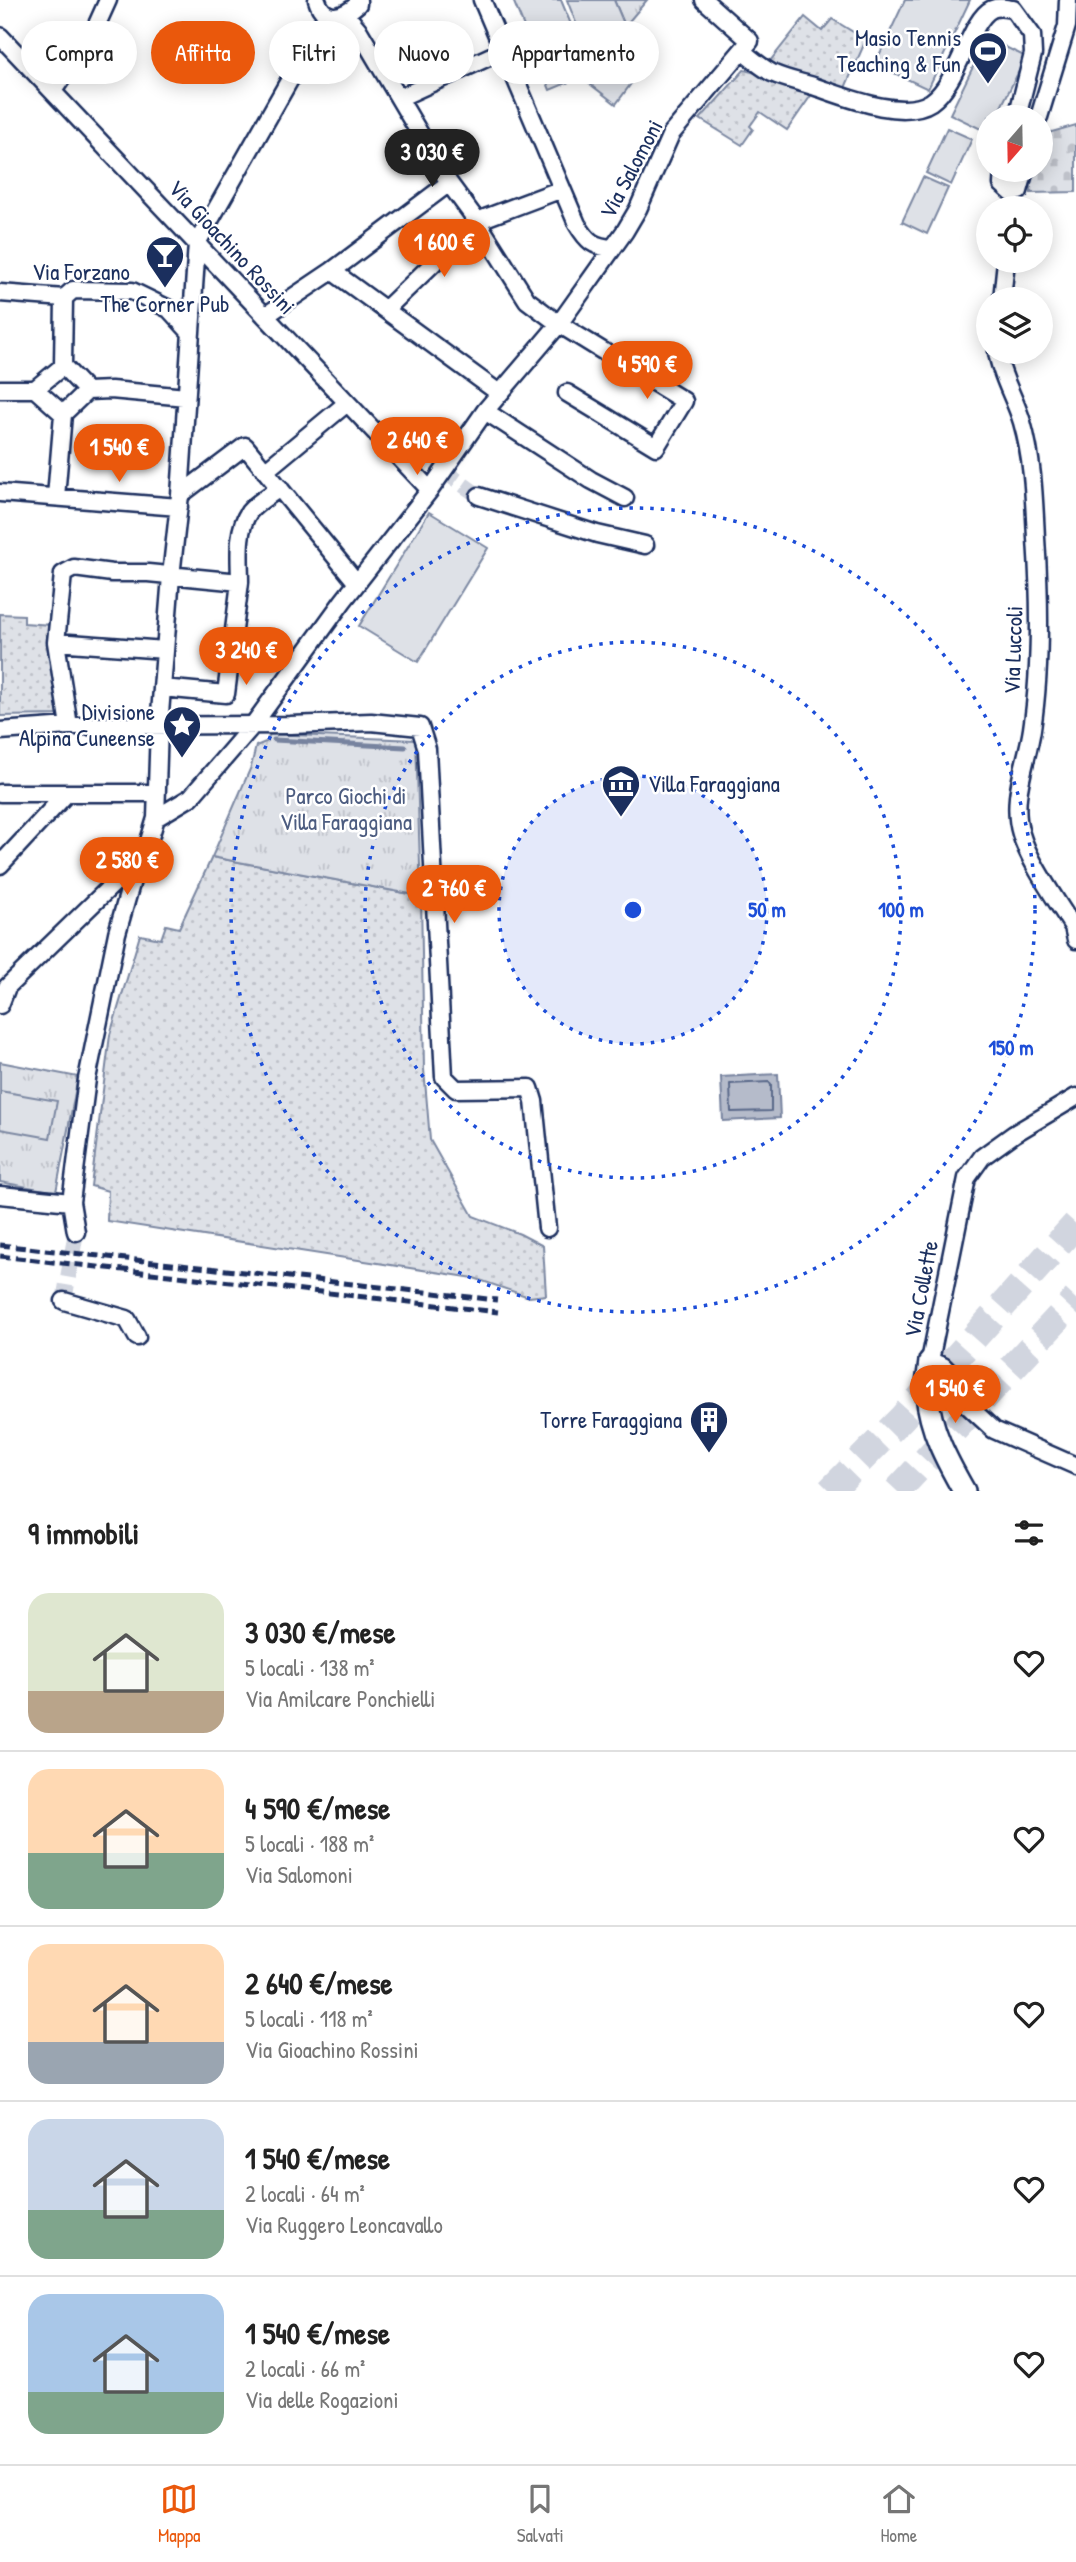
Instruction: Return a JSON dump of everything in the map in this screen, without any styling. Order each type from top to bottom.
[{"type":"street","points":[[53,91],[94,31],[108,0]]},
{"type":"street","points":[[317,0],[327,14],[336,17],[346,15],[358,4],[358,0]]},
{"type":"street","points":[[482,0],[490,21]]},
{"type":"street","points":[[704,0],[772,73],[854,99],[906,109],[929,104],[940,95],[982,18],[993,5],[1013,9],[1031,35],[1033,54],[1020,105]]},
{"type":"street","points":[[1042,105],[1067,26],[1068,0]]},
{"type":"street","points":[[76,1231],[71,1202],[87,1079],[117,933],[138,860],[149,841],[156,818],[159,726],[170,576],[179,501],[197,243],[327,14]]},
{"type":"street","points":[[346,15],[358,29],[449,183],[527,300],[558,324],[684,401],[656,447],[567,393]]},
{"type":"street","name":"Via Gioachino Rossini","points":[[0,36],[430,490]]},
{"type":"street","name":"Via Salomoni","points":[[156,818],[191,797],[261,725],[357,583],[430,490],[485,411],[558,324],[612,248],[638,209],[671,134],[746,46]]},
{"type":"street","points":[[399,98],[488,57]]},
{"type":"street","points":[[516,84],[577,225],[587,241],[598,247],[612,248]]},
{"type":"street","points":[[265,316],[332,271],[449,183]]},
{"type":"street","points":[[385,310],[477,222],[562,189]]},
{"type":"street","points":[[332,271],[499,393]]},
{"type":"street","name":"Via Forzano","points":[[0,293],[64,298],[73,290],[132,291],[169,309],[191,333]]},
{"type":"street","points":[[64,298],[63,366],[87,391]]},
{"type":"street","name":"Via Luccoli","points":[[1000,364],[1007,388],[1021,418],[1031,457],[1037,540],[1039,632],[1032,730],[1018,797],[1019,823],[1028,851],[1073,927],[1076,940]]},
{"type":"street","points":[[0,389],[35,389],[63,366]]},
{"type":"street","points":[[35,389],[63,414]]},
{"type":"street","points":[[56,497],[63,414],[87,391],[111,390],[186,397]]},
{"type":"street","points":[[265,471],[347,403]]},
{"type":"street","points":[[485,411],[591,480],[625,498]]},
{"type":"street","points":[[0,493],[179,501],[245,446],[357,583]]},
{"type":"street","points":[[162,688],[226,694],[240,582],[243,524],[251,510],[280,488]]},
{"type":"street","points":[[479,496],[597,534],[645,545]]},
{"type":"street","points":[[69,726],[56,642],[63,574],[74,568],[240,582]]},
{"type":"street","points":[[56,642],[165,650]]},
{"type":"street","points":[[0,731],[69,726],[371,722],[421,727],[427,749],[444,1077],[456,1089],[530,1088],[534,1101],[547,1228]]},
{"type":"street","points":[[0,793],[156,793]]},
{"type":"street","points":[[28,793],[43,819]]},
{"type":"street","points":[[0,864],[67,793]]},
{"type":"street","points":[[0,1005],[4,987],[138,860]]},
{"type":"street","name":"Via Collette","points":[[1076,1097],[1014,1134],[982,1157],[967,1178],[930,1361],[943,1366],[956,1379],[967,1405],[994,1430],[1076,1466]]},
{"type":"street","points":[[0,1195],[71,1202]]},
{"type":"street","points":[[64,1301],[127,1319],[137,1337]]},
{"type":"street","points":[[930,1361],[927,1392],[934,1428],[945,1457],[964,1491]]},
{"type":"green space","points":[[513,0],[561,0],[570,21],[522,21]]},
{"type":"green space","points":[[567,0],[614,0],[623,21],[575,21]]},
{"type":"green space","points":[[614,0],[647,0],[629,21],[623,21]]},
{"type":"green space","points":[[905,0],[970,0],[928,89],[875,64]]},
{"type":"green space","points":[[805,17],[822,31],[832,19],[866,40],[845,88],[771,65],[770,61]]},
{"type":"green space","name":"Masio Tennis Teaching & Fun","points":[[987,38],[1026,57],[1002,105],[976,105],[976,127],[950,114]]},
{"type":"green space","points":[[744,70],[812,94],[787,130],[760,112],[742,145],[700,119]]},
{"type":"green space","points":[[548,84],[564,84],[550,90]]},
{"type":"green space","points":[[590,84],[631,84],[616,104]]},
{"type":"green space","points":[[1076,125],[1076,192],[1031,193],[1031,182],[1054,182],[1054,131]]},
{"type":"green space","points":[[947,128],[972,139],[951,185],[926,173]]},
{"type":"green space","points":[[923,177],[948,188],[927,234],[902,222]]},
{"type":"green space","points":[[429,512],[488,548],[418,662],[359,626]]},
{"type":"green space","points":[[0,614],[24,615],[24,623],[51,625],[48,642],[58,715],[0,716]]},
{"type":"green space","name":"Parco Giochi di Villa Faraggiana","points":[[269,734],[416,740],[421,896],[212,857],[251,767],[256,746],[268,741]]},
{"type":"green space","points":[[212,857],[421,896],[424,1069],[430,1140],[473,1216],[543,1246],[546,1295],[529,1297],[474,1278],[107,1221],[108,1191],[91,1186],[110,1035],[140,935],[161,939],[166,925],[179,928]]},
{"type":"green space","points":[[0,1062],[78,1077],[56,1192],[0,1182]]},
{"type":"green space","points":[[0,1091],[57,1101],[50,1138],[0,1129]]},
{"type":"water","points":[[778,1074],[780,1118],[723,1121],[721,1077]]},
{"type":"waterway","points":[[274,740],[405,747]]},
{"type":"tunnel","points":[[444,471],[479,496]]},
{"type":"tunnel","points":[[830,1491],[902,1418],[1076,1224]]},
{"type":"tunnel","points":[[64,1301],[76,1232]]},
{"type":"tunnel","points":[[897,1491],[1076,1299]]},
{"type":"railway","points":[[0,1245],[497,1300]]},
{"type":"railway","points":[[0,1256],[498,1312]]},
{"type":"place","name":"Masio Tennis Teaching & Fun","points":[[988,85]]},
{"type":"place","name":"The Corner Pub","points":[[165,289]]},
{"type":"place","name":"Divisione Alpina Cuneense","points":[[182,759]]},
{"type":"place","name":"Villa Faraggiana","points":[[621,818]]},
{"type":"place","name":"Torre Faraggiana","points":[[709,1454]]}]
